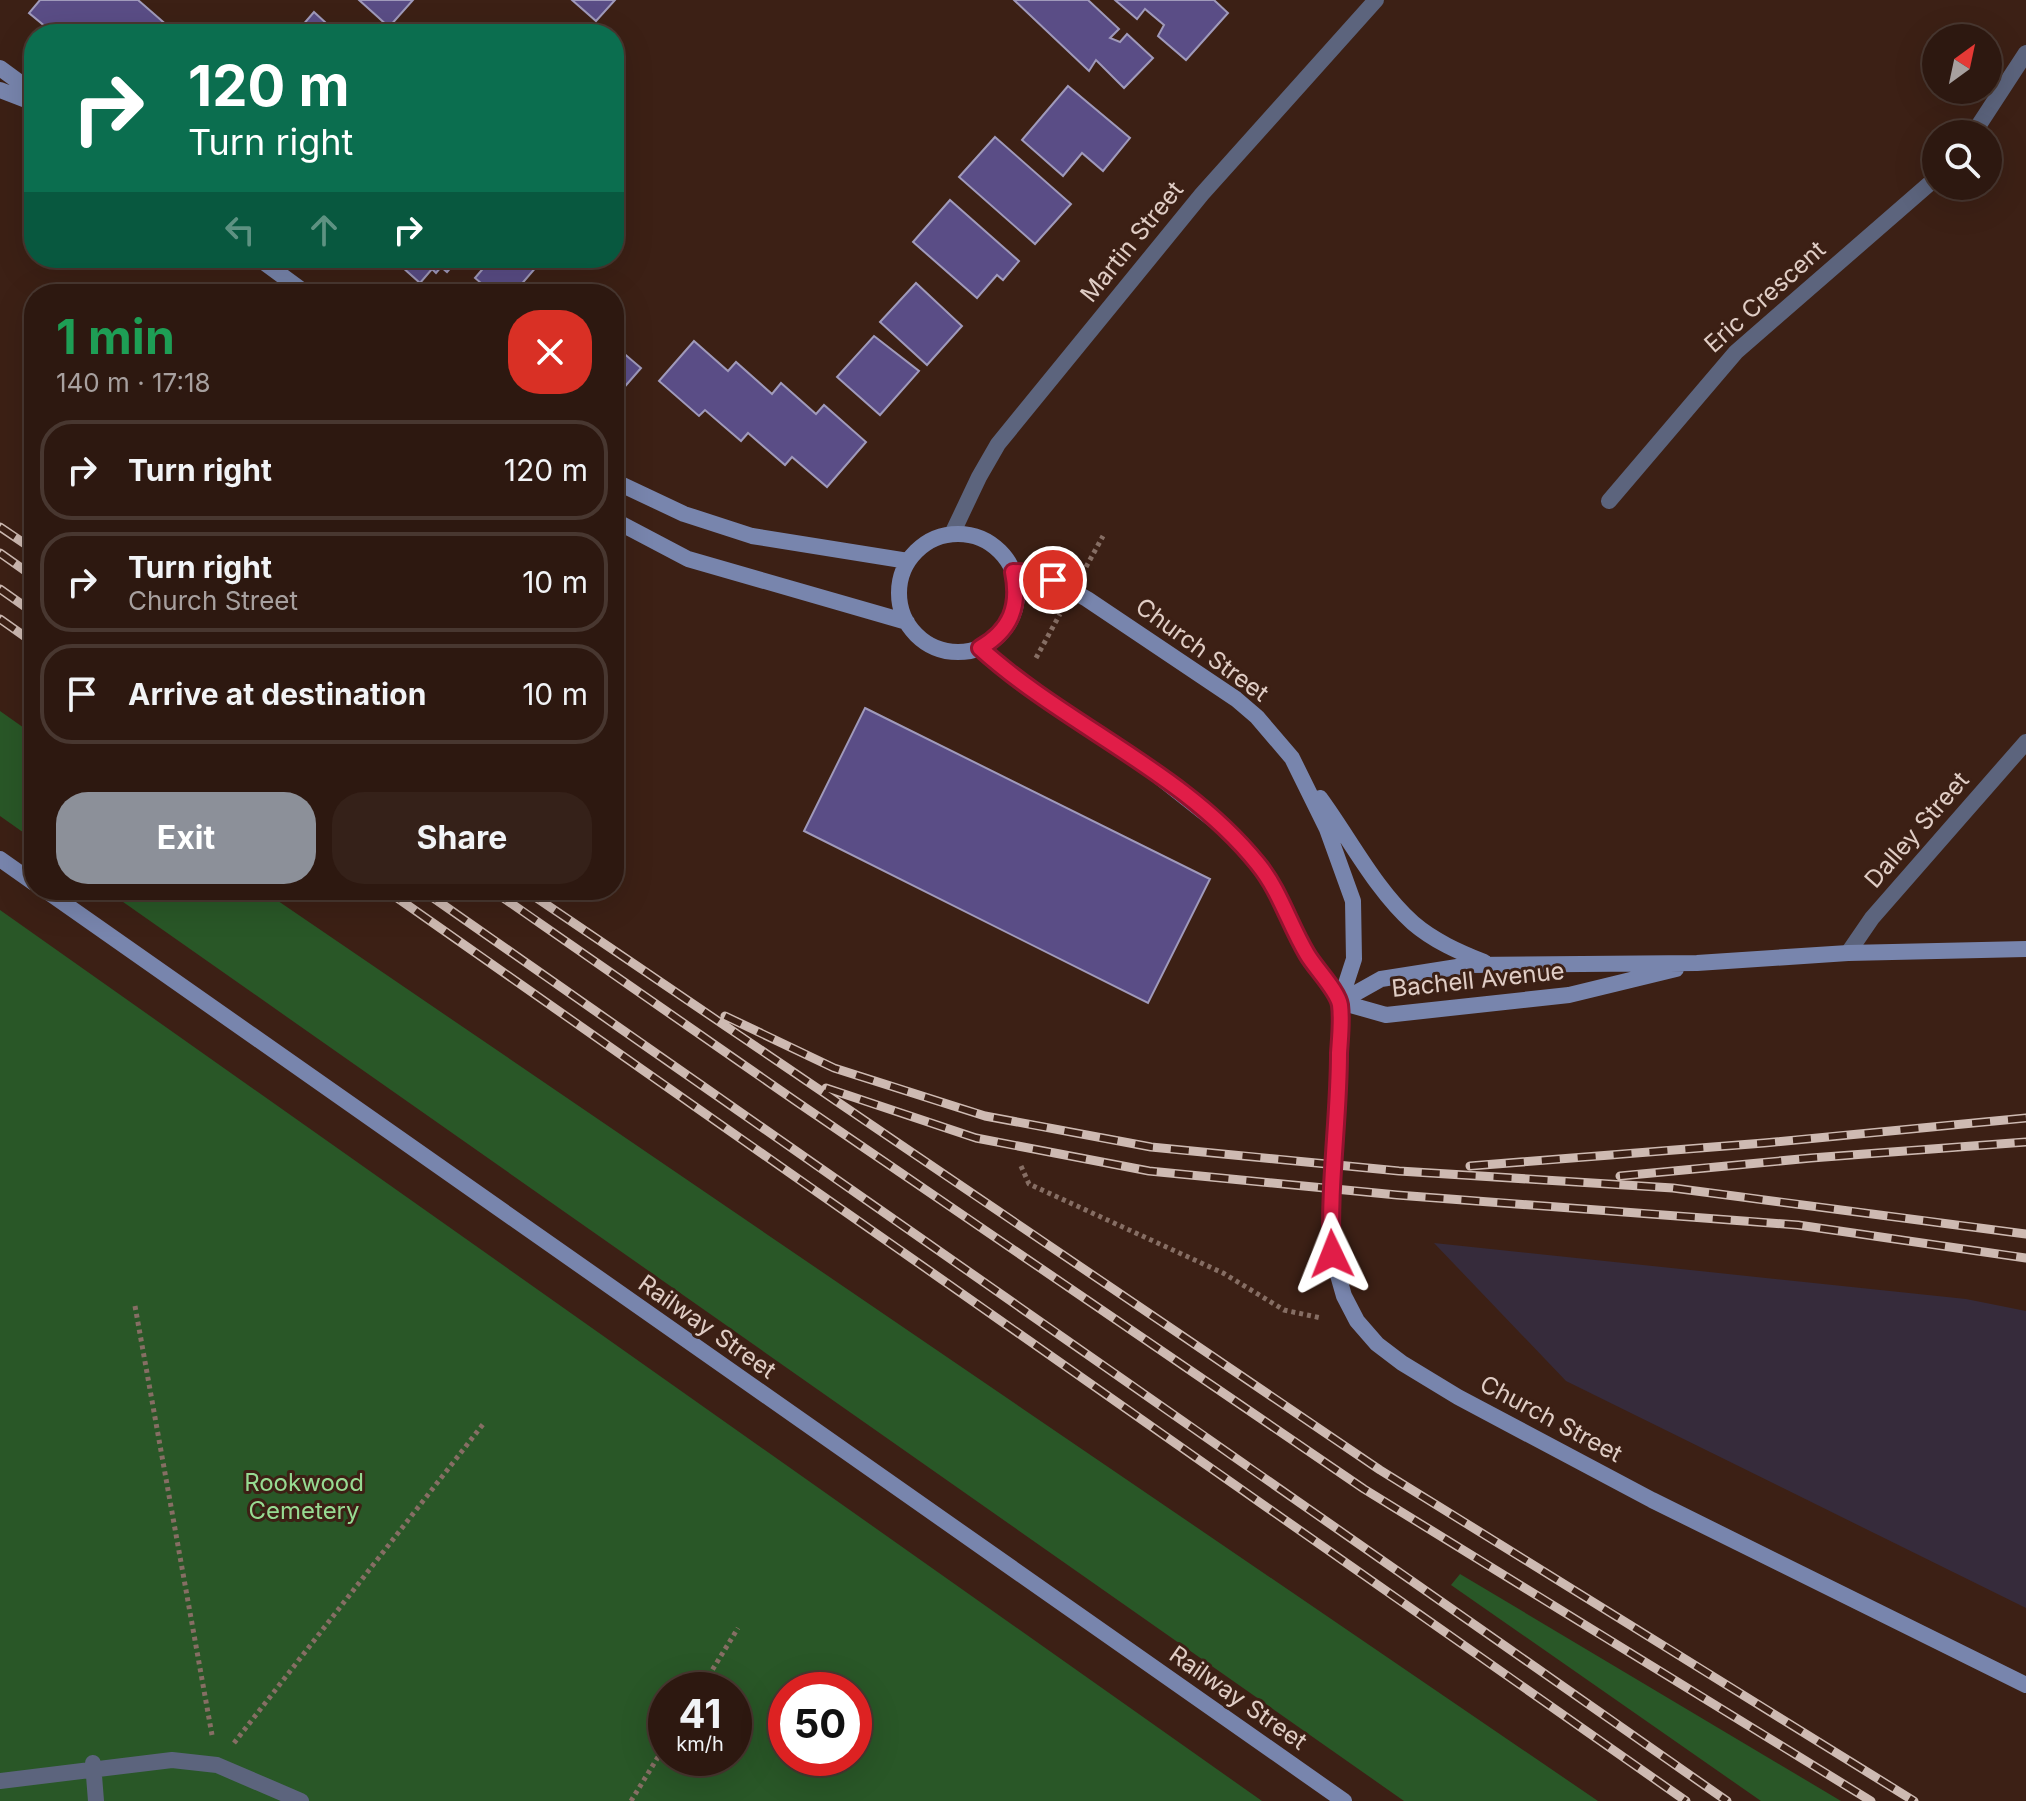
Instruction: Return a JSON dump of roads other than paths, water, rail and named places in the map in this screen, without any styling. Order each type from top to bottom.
[{"type":"main road","points":[[0,68],[24,86]]},
{"type":"main road","points":[[0,90],[24,99]]},
{"type":"main road","points":[[272,268],[293,284]]},
{"type":"main road","points":[[624,486],[684,514],[752,536],[908,561]]},
{"type":"main road","points":[[624,525],[688,559],[907,622]]},
{"type":"main road","points":[[952,534],[971,536],[989,543],[1003,556],[1013,572],[1016,602],[1012,617],[994,640],[980,648],[963,652],[944,651],[928,644],[913,632],[898,597],[908,561],[920,547],[952,534]]},
{"type":"main road","name":"Church Street","points":[[1013,572],[1038,573],[1073,591],[1236,699],[1257,717],[1292,758],[1318,809],[1353,901],[1354,959],[1340,1002],[1340,1068],[1331,1200],[1332,1254],[1344,1296],[1377,1344],[1402,1363],[1525,1433],[1652,1500],[2026,1685]]},
{"type":"main road","points":[[980,648],[1022,682],[1134,757],[1225,829],[1258,864],[1274,888],[1306,953],[1340,1002]]},
{"type":"main road","points":[[1292,758],[1401,910],[1438,941],[1489,964]]},
{"type":"main road","points":[[0,859],[24,876]]},
{"type":"main road","name":"Railway Street","points":[[59,900],[1344,1801]]},
{"type":"main road","name":"Bachell Avenue","points":[[1340,1002],[1381,979],[1449,967],[1697,963],[1848,953],[2026,949]]},
{"type":"main road","name":"Bachell Avenue","points":[[1340,1002],[1386,1015],[1505,1003],[1569,995],[1697,963]]},
{"type":"street","name":"Martin Street","points":[[952,534],[973,487],[998,444],[1202,194],[1376,0]]},
{"type":"street","points":[[1982,120],[2026,53]]},
{"type":"street","name":"Eric Crescent","points":[[1609,501],[1736,352],[1922,190]]},
{"type":"street","name":"Dalley Street","points":[[1848,953],[1872,918],[2026,742]]},
{"type":"street","points":[[0,1781],[93,1766],[172,1760],[217,1765],[301,1801]]},
{"type":"street","points":[[93,1766],[96,1801]]},
{"type":"railway","points":[[0,527],[24,543]]},
{"type":"railway","points":[[0,553],[24,570]]},
{"type":"railway","points":[[0,589],[24,606]]},
{"type":"railway","points":[[0,619],[24,636]]},
{"type":"railway","points":[[400,900],[1686,1801]]},
{"type":"railway","points":[[436,900],[1727,1801]]},
{"type":"railway","points":[[506,900],[1364,1489],[1871,1801]]},
{"type":"railway","points":[[540,900],[1380,1470],[1914,1801]]},
{"type":"railway","points":[[725,1016],[834,1068],[985,1116],[1151,1147],[1399,1171],[1673,1188],[2026,1234]]},
{"type":"railway","points":[[826,1088],[976,1138],[1149,1171],[1397,1195],[1798,1225],[2026,1258]]},
{"type":"railway","points":[[1470,1166],[2026,1118]]},
{"type":"railway","points":[[1620,1176],[2026,1142]]},
{"type":"park label","name":"Rookwood Cemetery","points":[[304,1497]]}]
